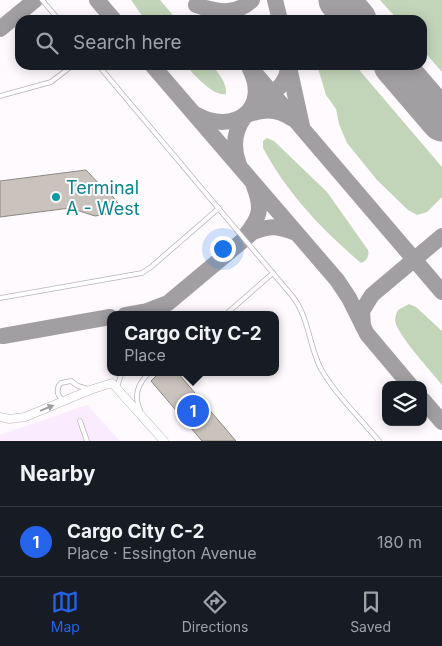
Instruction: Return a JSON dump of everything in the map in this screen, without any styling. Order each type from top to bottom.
[{"type":"street","points":[[0,417],[9,419],[21,418],[112,383],[133,407],[142,414],[164,441]]},
{"type":"lane","points":[[42,0],[55,15]]},
{"type":"lane","points":[[0,96],[51,82],[67,70]]},
{"type":"lane","points":[[102,70],[297,302],[303,314],[317,360],[326,376],[378,441]]},
{"type":"lane","points":[[0,298],[142,273],[219,208]]},
{"type":"lane","points":[[230,311],[273,273]]},
{"type":"lane","points":[[116,388],[120,376]]},
{"type":"lane","points":[[142,414],[138,407],[136,394],[146,376]]},
{"type":"lane","points":[[66,400],[59,396],[58,386],[61,382],[71,381],[78,386],[90,390]]},
{"type":"lane","points":[[80,421],[87,441]]},
{"type":"shaded area","points":[[87,405],[120,441],[0,441],[0,435]]},
{"type":"green space","points":[[131,0],[160,0],[173,15],[142,15]]},
{"type":"green space","points":[[380,0],[442,0],[442,72],[427,55],[427,15],[394,15]]},
{"type":"green space","points":[[190,70],[216,70],[224,82],[226,94],[215,92]]},
{"type":"green space","points":[[318,70],[359,70],[442,167],[442,197],[427,212],[417,215],[408,210],[377,180],[347,143],[339,124],[336,109],[326,95]]},
{"type":"green space","points":[[267,138],[274,141],[327,192],[368,250],[366,260],[361,263],[306,210],[283,180],[263,148],[263,141]]},
{"type":"green space","points":[[409,304],[416,307],[442,331],[442,385],[397,328],[395,321],[398,310]]},
{"type":"building","name":"Terminal A - West","points":[[86,170],[103,188],[106,188],[124,211],[95,216],[70,208],[0,217],[0,181]]},
{"type":"building","points":[[156,376],[180,376],[236,441],[202,441],[151,381]]},
{"type":"taxiway","points":[[17,15],[35,0]]},
{"type":"taxiway","points":[[97,0],[110,15]]},
{"type":"taxiway","points":[[196,5],[218,11],[226,11],[239,9],[252,0]]},
{"type":"taxiway","points":[[275,0],[279,15]]},
{"type":"taxiway","points":[[0,29],[15,17]]},
{"type":"taxiway","points":[[156,70],[337,280],[349,298],[367,334],[407,381]]},
{"type":"taxiway","points":[[197,115],[224,122],[235,120],[245,115],[252,106],[255,96],[255,83],[250,70]]},
{"type":"taxiway","points":[[252,70],[442,292]]},
{"type":"taxiway","points":[[264,101],[284,81],[288,70]]},
{"type":"taxiway","points":[[290,70],[302,126]]},
{"type":"taxiway","points":[[239,165],[235,152],[235,139],[238,127],[245,116],[257,112],[274,111],[291,118]]},
{"type":"taxiway","points":[[245,236],[257,218],[259,207],[254,186]]},
{"type":"taxiway","points":[[147,311],[168,303],[253,232],[274,227],[296,233]]},
{"type":"taxiway","points":[[363,326],[362,311],[372,295],[442,236]]},
{"type":"taxiway","points":[[3,336],[107,318]]},
{"type":"taxiway","points":[[427,405],[442,422]]},
{"type":"runway","points":[[339,0],[352,15]]},
{"type":"runway","points":[[398,70],[442,121]]},
{"type":"place","name":"Terminal A - West","points":[[56,197]]},
{"type":"place","name":"Cargo City C-2","points":[[193,411]]}]
